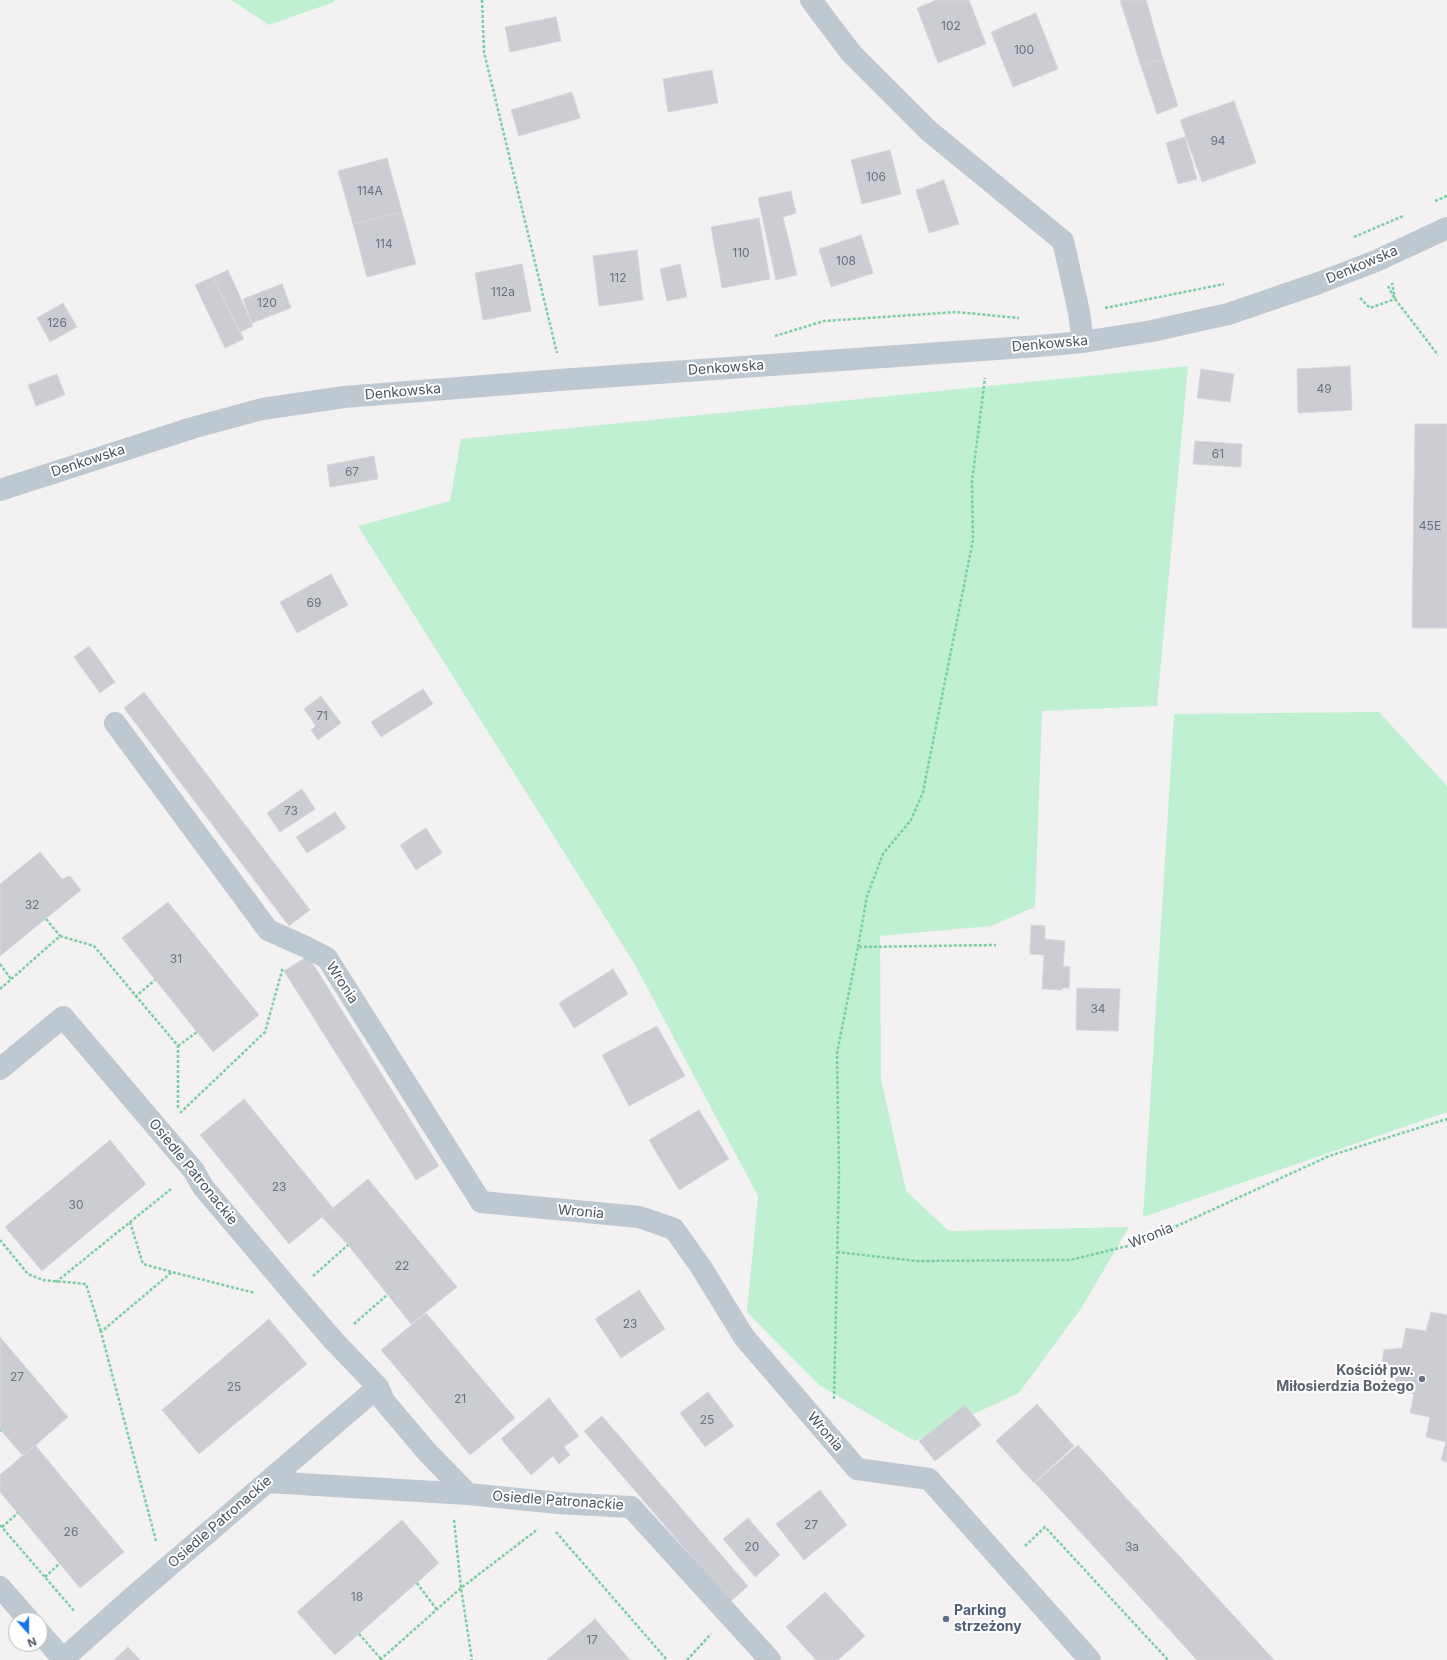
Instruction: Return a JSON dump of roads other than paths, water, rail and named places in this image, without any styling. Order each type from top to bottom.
[{"type":"street","points":[[811,0],[851,53],[929,131],[1063,241],[1080,312],[1083,342]]},
{"type":"street","name":"Denkowska","points":[[0,490],[192,428],[262,409],[344,397],[1083,342],[1152,332],[1228,314],[1316,284],[1376,261],[1447,228]]},
{"type":"street","name":"Wronia","points":[[115,723],[268,930],[327,958],[481,1202],[639,1218],[674,1229],[701,1268],[744,1337],[857,1469],[929,1479],[1090,1660]]},
{"type":"street","name":"Osiedle Patronackie","points":[[0,1069],[63,1017],[194,1171],[203,1187],[293,1293],[334,1341],[378,1387],[384,1401],[404,1423],[460,1493],[553,1513],[631,1507],[770,1660]]},
{"type":"street","name":"Osiedle Patronackie","points":[[48,1642],[63,1660],[378,1387]]},
{"type":"street","points":[[267,1482],[460,1493]]},
{"type":"street","points":[[0,1587],[22,1612]]},
{"type":"place","name":"Kościół pw. Miłosierdzia Bożego","points":[[1422,1379]]},
{"type":"place","name":"Parking strzeżony","points":[[946,1619]]}]
